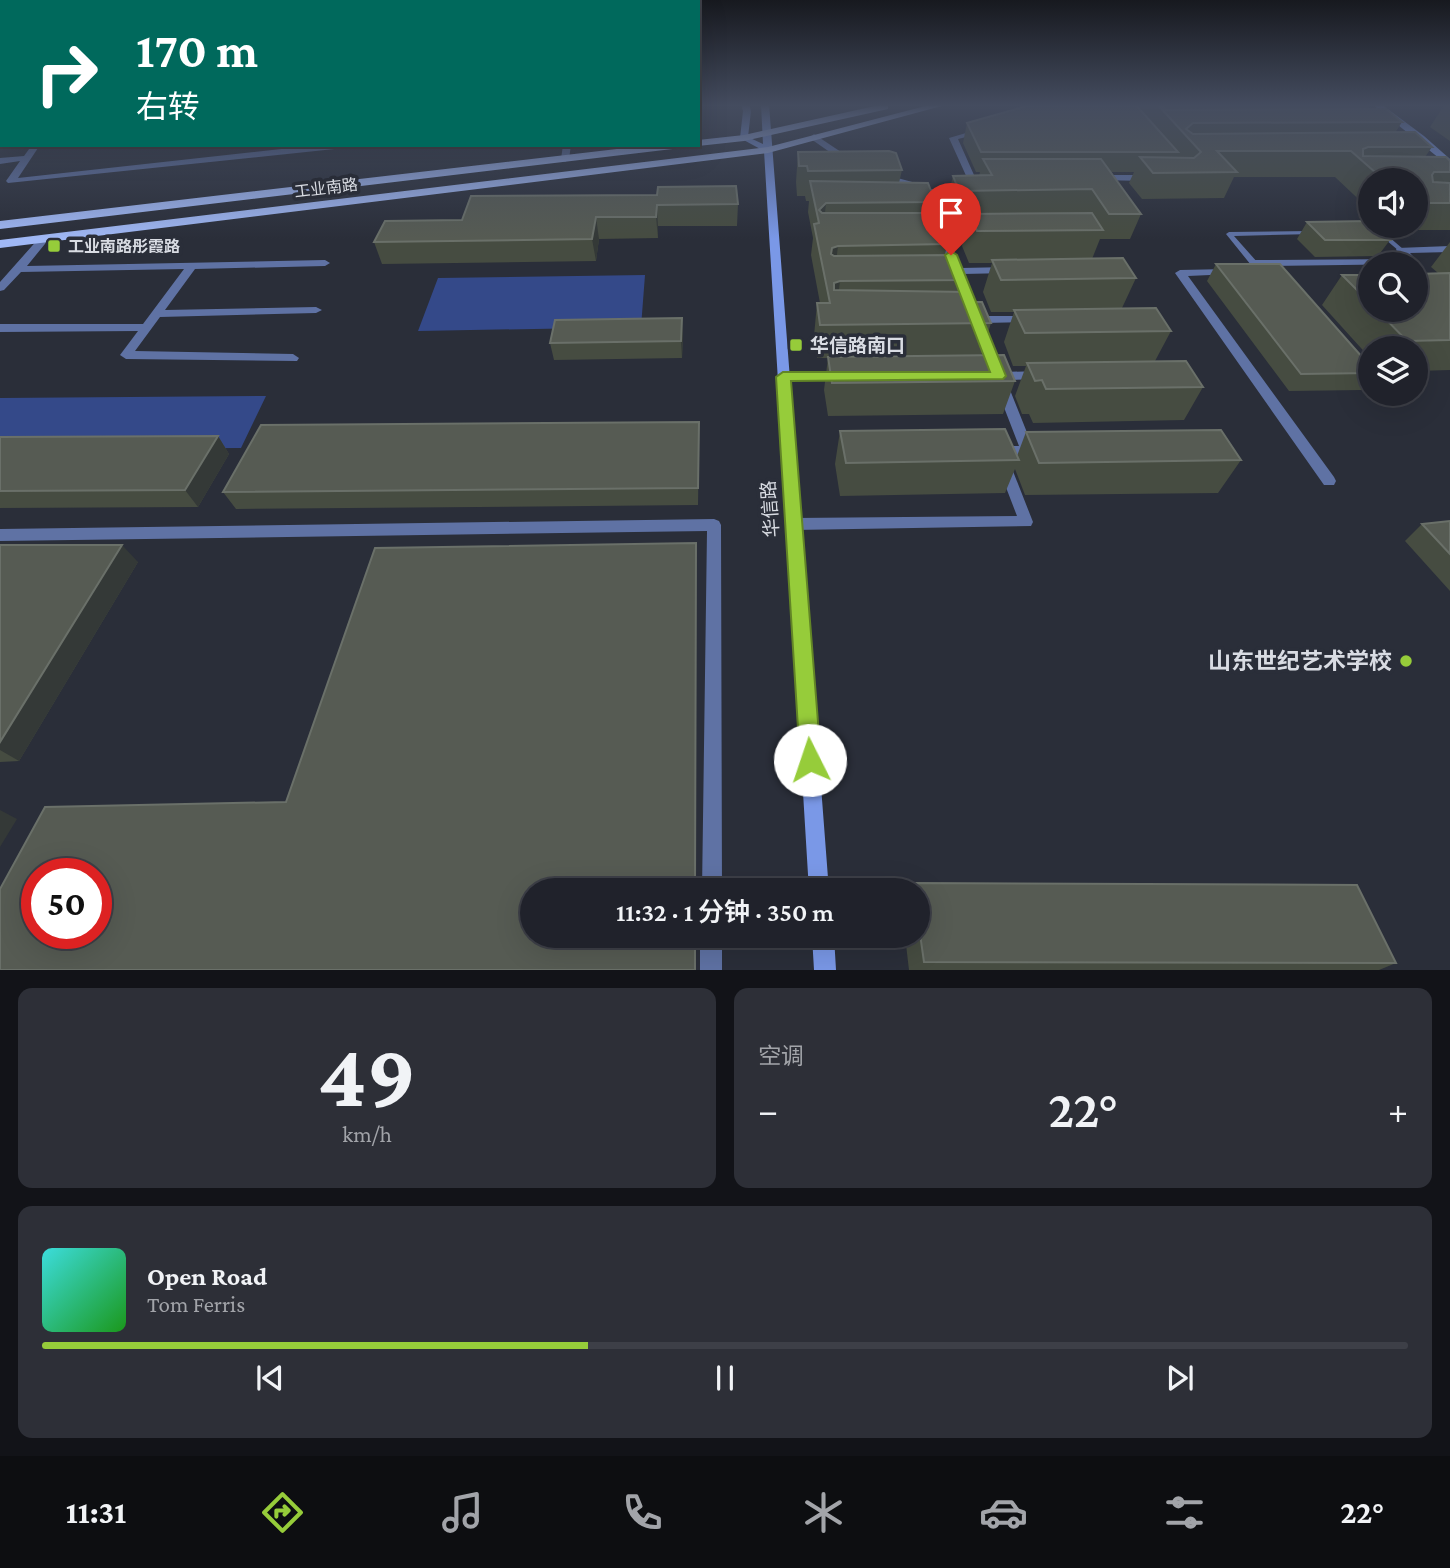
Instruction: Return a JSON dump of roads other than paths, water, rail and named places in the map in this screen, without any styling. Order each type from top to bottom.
[{"type":"main road","name":"工业南路","points":[[0,225],[646,149]]},
{"type":"main road","points":[[1434,149],[1450,164]]},
{"type":"main road","name":"工业南路","points":[[0,244],[768,150]]},
{"type":"main road","name":"华信路","points":[[768,150],[818,878]]},
{"type":"main road","points":[[823,948],[825,970]]},
{"type":"street","points":[[11,181],[33,149]]},
{"type":"street","points":[[0,182],[270,149]]},
{"type":"street","points":[[565,159],[566,149]]},
{"type":"street","points":[[829,149],[856,167]]},
{"type":"street","points":[[958,149],[971,178],[997,178]]},
{"type":"street","points":[[1423,152],[1437,152]]},
{"type":"street","points":[[0,161],[26,158]]},
{"type":"street","points":[[794,524],[1026,522],[992,451],[1033,450],[992,376],[977,320],[925,188],[870,171]]},
{"type":"street","points":[[1089,178],[1155,178]]},
{"type":"street","points":[[926,192],[967,192]]},
{"type":"street","points":[[919,206],[932,205]]},
{"type":"street","points":[[0,288],[44,239]]},
{"type":"street","points":[[931,239],[945,239]]},
{"type":"street","points":[[1401,250],[1450,249]]},
{"type":"street","points":[[1254,263],[1413,261],[1401,250]]},
{"type":"street","points":[[18,270],[325,263]]},
{"type":"street","points":[[1254,263],[1261,271],[1180,273],[1329,481]]},
{"type":"street","points":[[192,266],[126,355],[293,358]]},
{"type":"street","points":[[949,282],[960,276],[1026,269]]},
{"type":"street","points":[[156,314],[316,310]]},
{"type":"street","points":[[951,320],[1041,319]]},
{"type":"street","points":[[0,328],[147,327]]},
{"type":"street","points":[[992,376],[1054,375]]},
{"type":"street","points":[[783,377],[851,377]]},
{"type":"street","points":[[0,535],[714,525],[712,878]]},
{"type":"street","points":[[711,948],[711,970]]},
{"type":"lane","points":[[939,225],[992,225]]},
{"type":"lane","points":[[1354,232],[1381,232],[1401,250]]},
{"type":"lane","points":[[1254,263],[1229,234],[1328,233]]},
{"type":"place","name":"工业南路彤霞路","points":[[54,246]]},
{"type":"place","name":"华信路南口","points":[[796,345]]},
{"type":"place","name":"山东世纪艺术学校","points":[[1406,661]]}]
